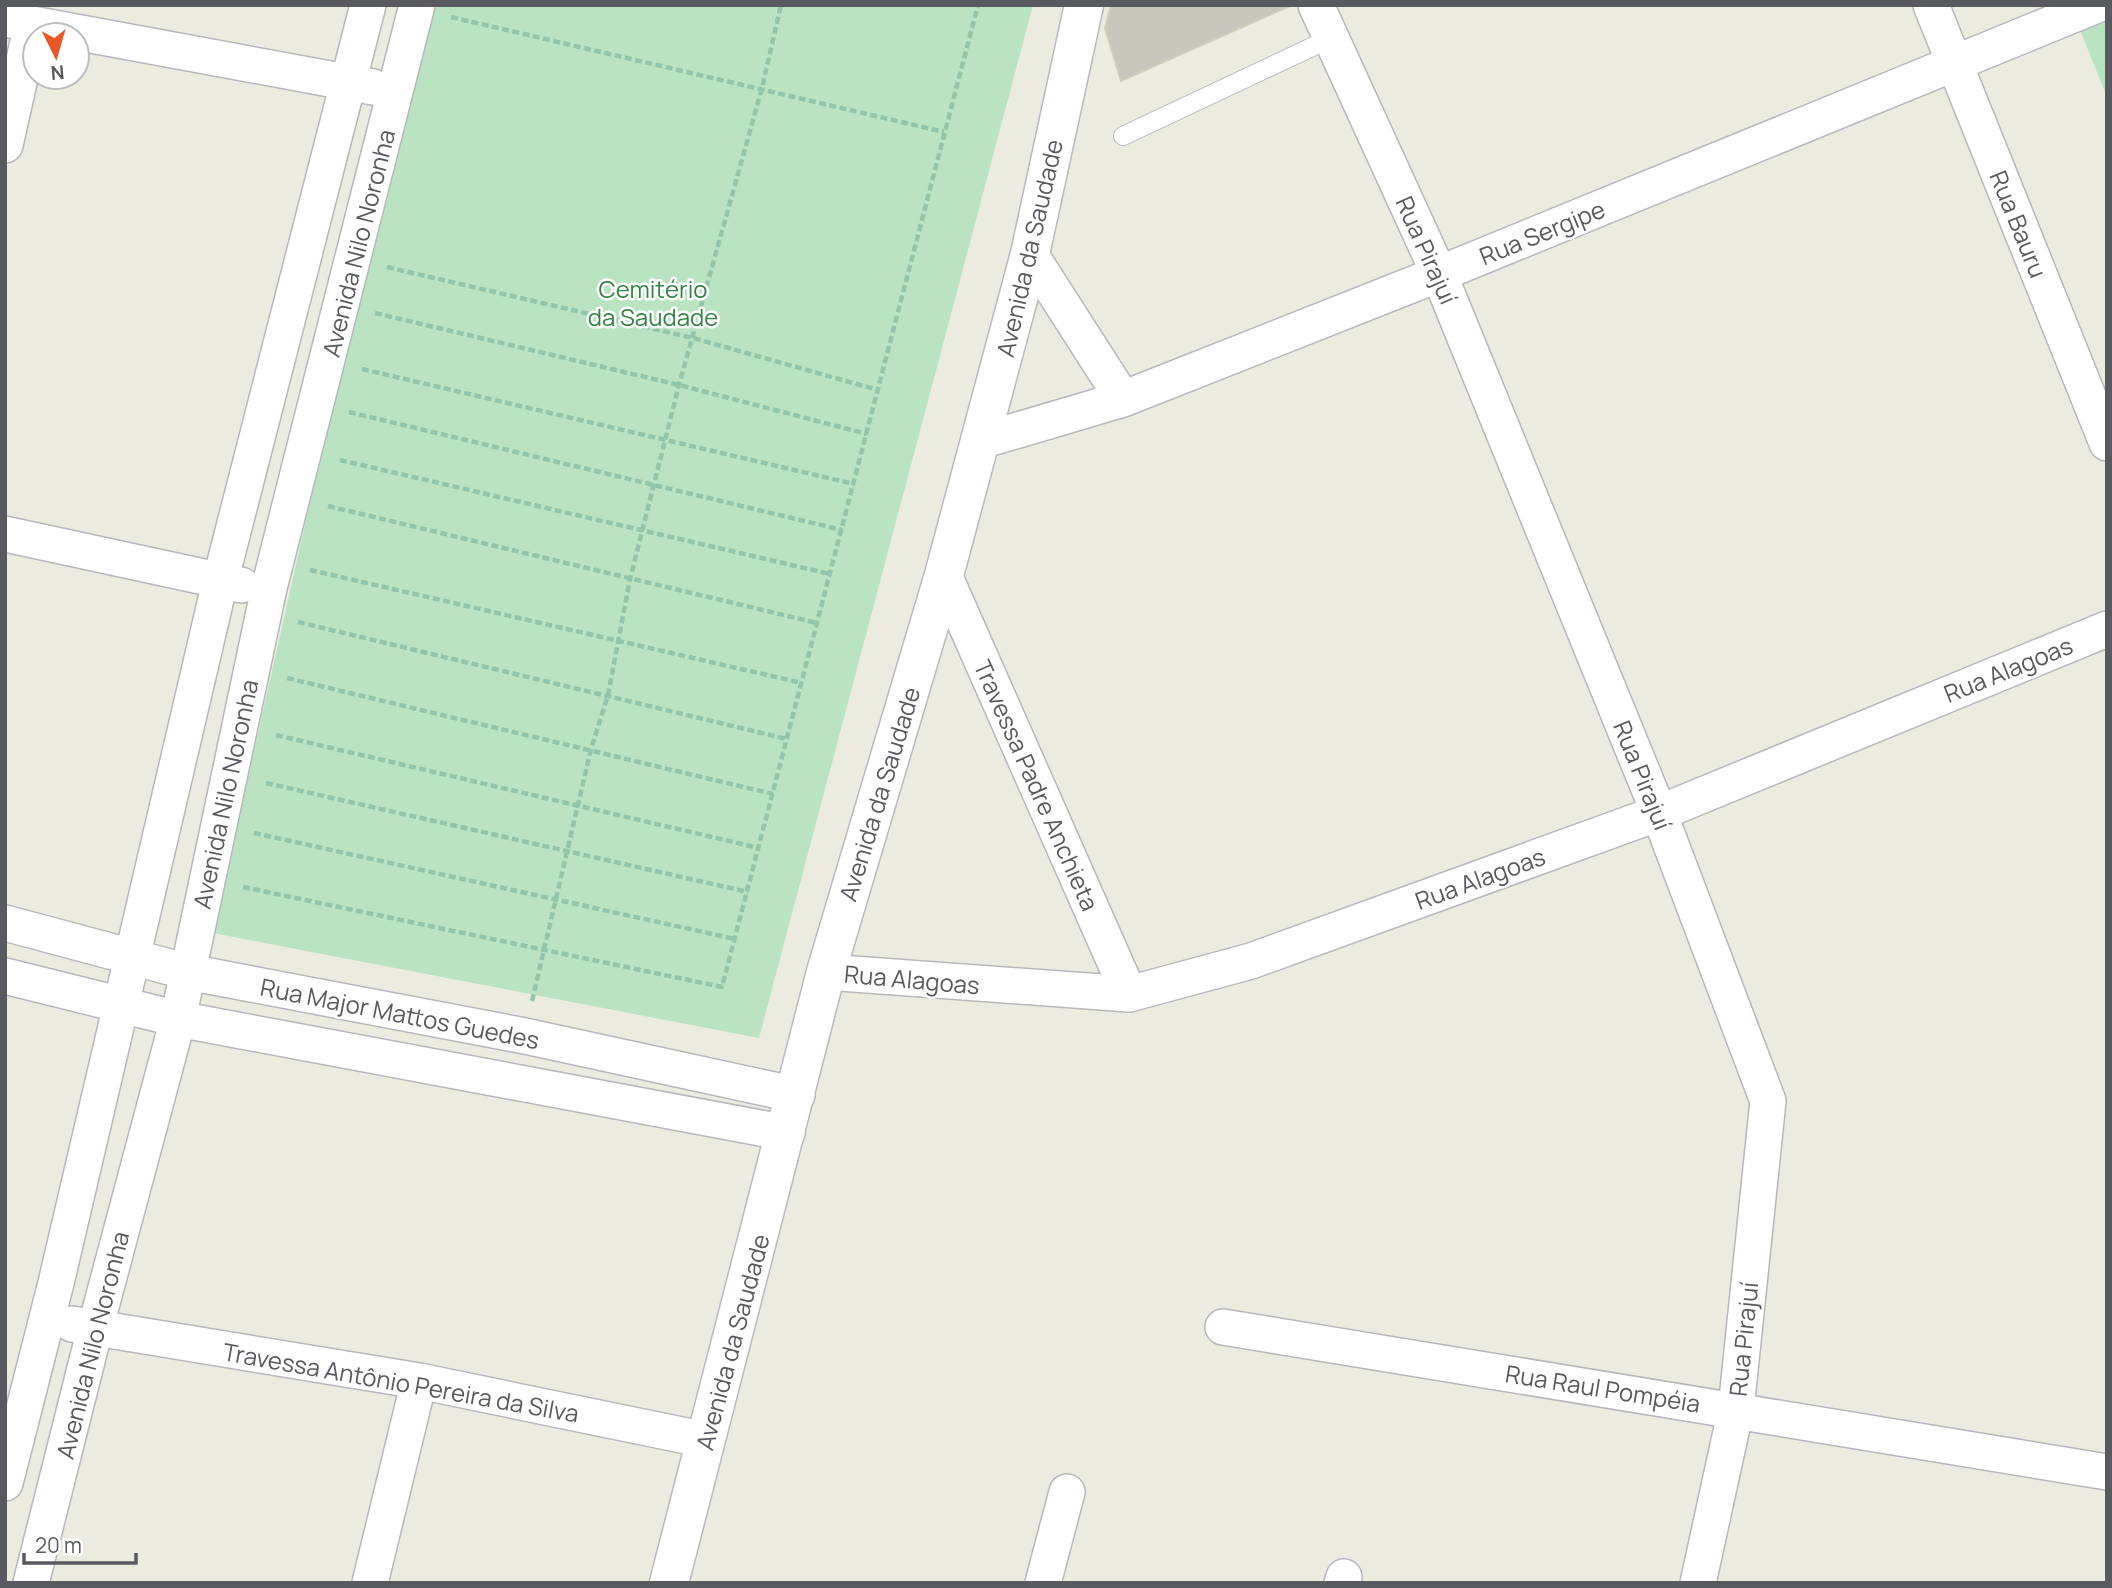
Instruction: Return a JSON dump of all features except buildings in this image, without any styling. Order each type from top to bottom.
[{"type":"main road","name":"Avenida da Saudade","points":[[669,1583],[797,1095],[826,972],[981,441],[1030,254],[1084,5]]},
{"type":"street","name":"Avenida Nilo Noronha","points":[[5,1483],[47,1318],[220,582],[368,5]]},
{"type":"street","name":"Rua Pirajuí","points":[[1316,5],[1439,274],[1659,813],[1768,1101],[1736,1409],[1698,1583]]},
{"type":"street","name":"Rua Bauru","points":[[1931,5],[2107,443]]},
{"type":"street","name":"Rua Sergipe","points":[[981,441],[1123,399],[1439,274],[2097,5]]},
{"type":"street","name":"Avenida Nilo Noronha","points":[[31,1583],[95,1329],[178,1019],[269,588],[397,92],[432,11]]},
{"type":"street","points":[[5,145],[19,21],[397,92]]},
{"type":"street","points":[[1030,254],[1123,399]]},
{"type":"street","points":[[5,534],[220,582],[269,588]]},
{"type":"street","name":"Travessa Padre Anchieta","points":[[944,575],[1129,994]]},
{"type":"street","name":"Rua Alagoas","points":[[826,972],[1129,994],[1251,961],[1659,813],[2107,629]]},
{"type":"street","name":"Rua Major Mattos Guedes","points":[[5,923],[188,972],[525,1036],[797,1095]]},
{"type":"street","name":"Rua Major Mattos Guedes","points":[[5,976],[120,1007],[178,1019],[787,1133]]},
{"type":"street","points":[[511,1082],[525,1036]]},
{"type":"street","name":"Travessa Antônio Pereira da Silva","points":[[47,1318],[95,1329],[419,1381],[706,1440]]},
{"type":"street","name":"Rua Raul Pompéia","points":[[1223,1327],[1736,1409],[2107,1472]]},
{"type":"street","points":[[370,1583],[419,1381]]},
{"type":"street","points":[[1043,1583],[1068,1492]]},
{"type":"lane","points":[[1123,136],[1331,38]]},
{"type":"path","points":[[525,1036],[554,901],[591,749],[608,695],[631,579],[679,385],[762,88],[781,5]]},
{"type":"path","points":[[239,887],[722,987],[978,5]]},
{"type":"path","points":[[432,11],[944,132]]},
{"type":"path","points":[[376,264],[693,338],[878,390]]},
{"type":"path","points":[[364,311],[679,385],[867,435]]},
{"type":"path","points":[[351,367],[854,484]]},
{"type":"path","points":[[340,410],[842,530]]},
{"type":"path","points":[[328,458],[830,573]]},
{"type":"path","points":[[318,503],[817,623]]},
{"type":"path","points":[[302,568],[802,683]]},
{"type":"path","points":[[290,620],[787,739]]},
{"type":"path","points":[[276,675],[773,794]]},
{"type":"path","points":[[262,732],[759,848]]},
{"type":"path","points":[[264,782],[566,853],[748,892]]},
{"type":"path","points":[[252,833],[735,939]]},
{"type":"green space","name":"Cemitério da Saudade","points":[[422,5],[1033,5],[759,1038],[213,933]]},
{"type":"green space","points":[[2107,19],[2107,97],[2080,30]]}]
